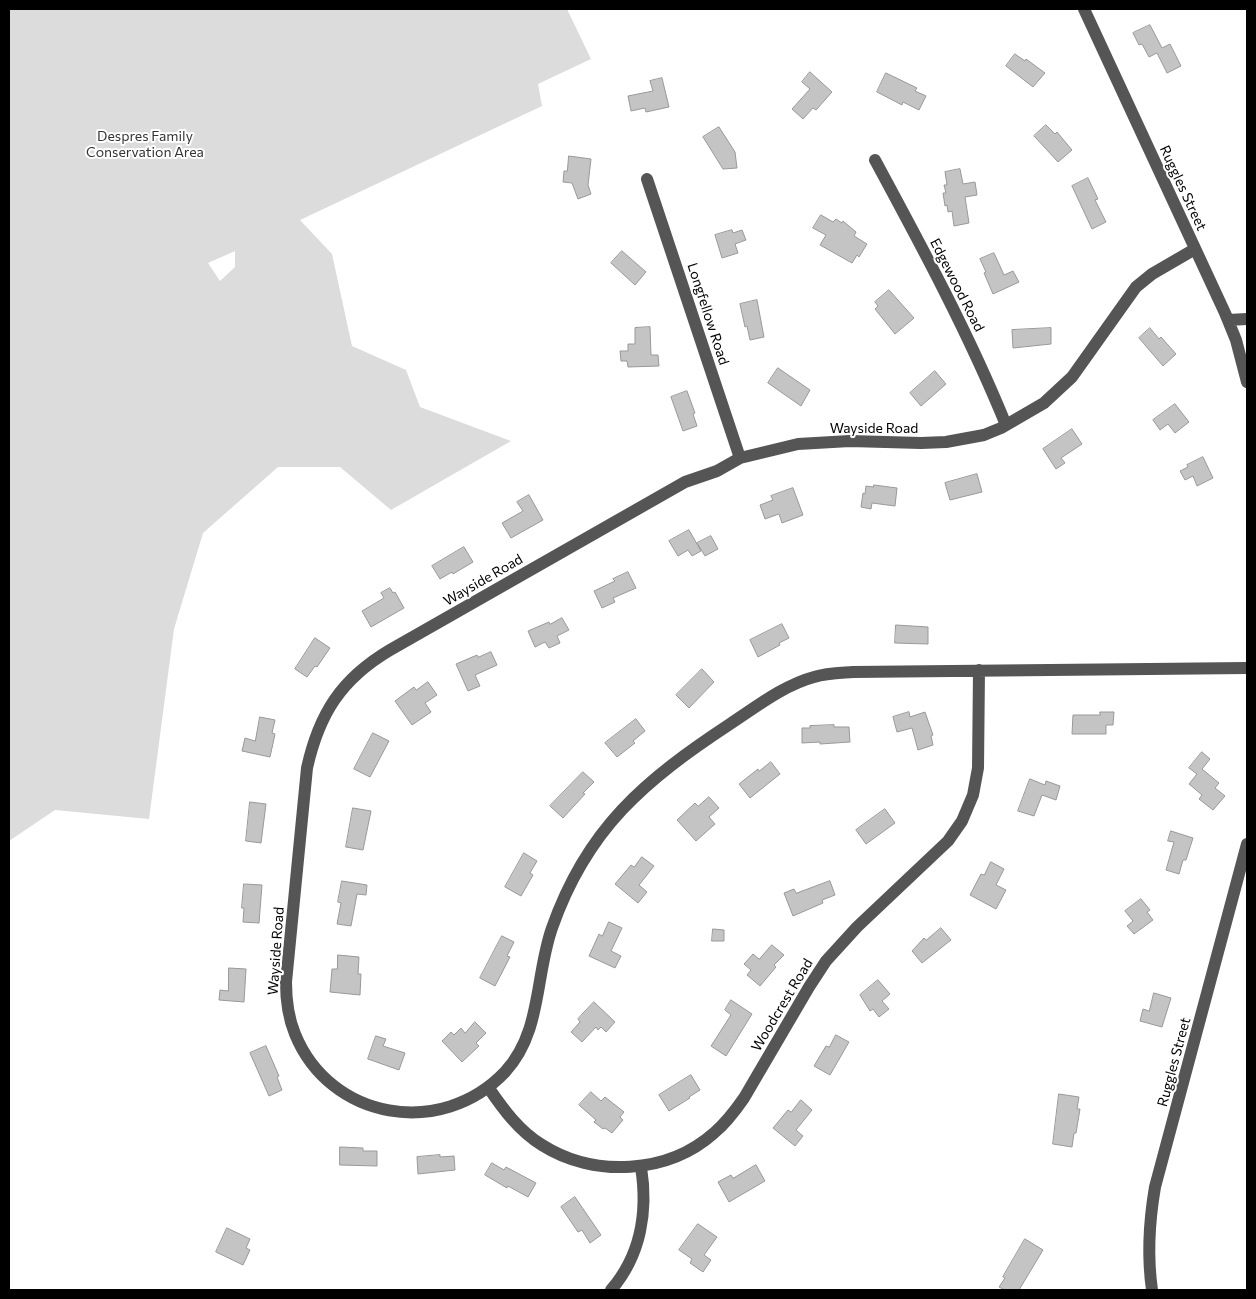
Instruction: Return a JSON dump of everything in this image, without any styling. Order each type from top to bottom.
[{"type":"street","name":"Ruggles Street","points":[[1084,9],[1228,320],[1236,340],[1247,382]]},
{"type":"street","name":"Edgewood Road","points":[[876,160],[953,309],[992,389],[1006,425]]},
{"type":"street","name":"Longfellow Road","points":[[647,179],[740,458]]},
{"type":"street","name":"Wayside Road","points":[[1195,249],[1152,274],[1136,287],[1072,377],[1044,403],[1006,425],[984,435],[946,442],[850,441],[798,444],[740,458],[717,471],[685,482],[372,661],[356,674],[329,707],[319,726],[307,768],[286,982],[286,999],[294,1032],[311,1063],[335,1087],[357,1100],[382,1109],[416,1113],[433,1111],[466,1101],[488,1087],[507,1070],[526,1041],[532,1025],[544,958],[552,930],[571,884],[596,840],[613,818],[656,777],[677,760],[780,692],[813,677],[853,672],[1247,668]]},
{"type":"street","points":[[1228,320],[1247,319]]},
{"type":"street","name":"Woodcrest Road","points":[[488,1087],[506,1112],[530,1137],[553,1152],[594,1165],[622,1168],[658,1163],[688,1150],[714,1134],[744,1098],[826,961],[857,926],[938,851],[955,832],[973,795],[978,768],[979,670]]},
{"type":"street","name":"Ruggles Street","points":[[1152,1290],[1148,1242],[1155,1187],[1247,844]]},
{"type":"street","points":[[611,1290],[624,1274],[641,1231],[644,1202],[640,1167]]},
{"type":"green space","name":"Despres Family Conservation Area","points":[[9,9],[567,9],[591,59],[538,84],[542,106],[300,220],[332,254],[352,346],[406,370],[420,407],[511,441],[391,510],[340,467],[278,467],[203,533],[174,629],[149,819],[55,810],[9,841]],"holes":[[[235,251],[235,267],[220,281],[208,263]]]},
{"type":"building","points":[[1150,25],[1162,48],[1170,44],[1181,66],[1167,73],[1157,53],[1149,57],[1142,44],[1139,45],[1133,33]]},
{"type":"building","points":[[1015,54],[1025,61],[1026,59],[1045,73],[1033,87],[1006,66]]},
{"type":"building","points":[[810,72],[832,92],[816,110],[813,108],[803,119],[792,109],[810,89],[802,82]]},
{"type":"building","points":[[886,73],[917,88],[915,91],[926,96],[919,110],[903,102],[902,105],[877,92]]},
{"type":"building","points":[[662,78],[669,107],[646,112],[645,108],[631,111],[628,96],[653,91],[650,81]]},
{"type":"building","points":[[1046,125],[1055,134],[1057,132],[1072,150],[1058,162],[1034,136]]},
{"type":"building","points":[[719,127],[735,152],[737,168],[723,169],[703,137]]},
{"type":"building","points":[[569,156],[591,159],[588,185],[591,194],[578,199],[572,183],[563,182]]},
{"type":"building","points":[[960,169],[963,184],[975,182],[977,195],[965,197],[969,223],[954,226],[952,211],[948,212],[947,205],[945,206],[943,193],[946,193],[944,185],[947,185],[945,172]]},
{"type":"building","points":[[1088,178],[1098,199],[1095,200],[1106,222],[1092,229],[1072,186]]},
{"type":"building","points":[[821,215],[833,222],[836,219],[842,223],[843,221],[856,232],[854,236],[867,244],[859,257],[857,255],[852,263],[820,245],[826,235],[813,228]]},
{"type":"building","points":[[732,230],[733,233],[742,230],[746,240],[735,244],[738,253],[722,258],[715,235]]},
{"type":"building","points":[[622,251],[646,272],[635,285],[611,263]]},
{"type":"building","points":[[994,253],[1004,275],[1013,271],[1019,282],[993,294],[980,259]]},
{"type":"building","points":[[889,290],[914,318],[895,334],[875,309],[878,306],[875,302]]},
{"type":"building","points":[[757,300],[764,337],[750,340],[740,304]]},
{"type":"building","points":[[650,327],[651,355],[658,355],[659,366],[628,367],[627,361],[621,361],[620,351],[628,351],[628,344],[635,344],[635,328]]},
{"type":"building","points":[[1051,328],[1051,344],[1013,348],[1012,330]]},
{"type":"building","points":[[1150,328],[1176,354],[1163,366],[1139,338]]},
{"type":"building","points":[[778,368],[810,390],[801,406],[768,383]]},
{"type":"building","points":[[935,371],[946,384],[921,406],[910,393]]},
{"type":"building","points":[[687,391],[695,413],[693,414],[697,426],[683,431],[671,397]]},
{"type":"building","points":[[1175,404],[1189,422],[1175,433],[1168,424],[1160,430],[1153,420]]},
{"type":"building","points":[[1072,429],[1082,444],[1061,458],[1065,463],[1056,469],[1043,449]]},
{"type":"building","points":[[1203,457],[1213,478],[1197,486],[1193,476],[1185,480],[1180,471]]},
{"type":"building","points":[[977,474],[982,492],[950,500],[945,483]]},
{"type":"building","points":[[874,485],[897,488],[895,506],[872,503],[871,509],[861,507],[866,486],[873,487]]},
{"type":"building","points":[[793,488],[803,515],[782,523],[779,514],[765,519],[760,505],[773,500],[771,496]]},
{"type":"building","points":[[529,495],[543,520],[511,538],[502,523],[523,511],[517,502]]},
{"type":"building","points":[[689,530],[701,551],[692,556],[688,550],[678,556],[669,541]]},
{"type":"building","points":[[711,536],[718,549],[705,556],[697,543]]},
{"type":"building","points":[[464,547],[473,562],[453,574],[452,572],[440,579],[432,566]]},
{"type":"building","points":[[628,572],[636,588],[613,598],[615,602],[602,608],[594,591],[615,581],[613,579]]},
{"type":"building","points":[[390,588],[393,593],[395,592],[404,608],[371,627],[362,611],[384,598],[381,593]]},
{"type":"building","points":[[562,618],[569,630],[557,636],[560,643],[549,648],[545,642],[535,647],[528,631]]},
{"type":"building","points":[[782,624],[789,638],[758,657],[750,640]]},
{"type":"building","points":[[896,625],[928,627],[928,644],[895,643]]},
{"type":"building","points":[[315,638],[330,648],[317,667],[315,666],[307,677],[295,669]]},
{"type":"building","points":[[491,652],[497,665],[475,675],[480,686],[468,691],[456,664],[477,655],[478,657]]},
{"type":"building","points":[[702,669],[714,682],[689,708],[676,695]]},
{"type":"building","points":[[428,682],[437,695],[425,703],[431,712],[412,725],[395,701],[414,687],[416,690]]},
{"type":"building","points":[[909,712],[910,717],[925,712],[933,735],[931,736],[933,745],[918,750],[912,728],[897,732],[893,717]]},
{"type":"building","points":[[1100,712],[1114,712],[1113,725],[1106,725],[1106,734],[1072,734],[1073,715],[1100,715]]},
{"type":"building","points":[[260,717],[275,720],[272,733],[275,734],[270,757],[242,751],[245,738],[255,741]]},
{"type":"building","points":[[636,719],[645,731],[633,741],[635,743],[617,757],[605,743]]},
{"type":"building","points":[[834,725],[834,727],[849,727],[850,742],[802,743],[802,728]]},
{"type":"building","points":[[373,733],[389,741],[370,777],[354,769]]},
{"type":"building","points":[[1202,752],[1210,759],[1202,769],[1219,783],[1215,788],[1225,796],[1213,810],[1199,799],[1202,795],[1189,784],[1197,774],[1189,768]]},
{"type":"building","points":[[771,762],[780,774],[750,798],[739,784],[758,769],[759,771]]},
{"type":"building","points":[[583,772],[594,782],[563,818],[550,806]]},
{"type":"building","points":[[1030,779],[1045,785],[1046,781],[1060,786],[1056,800],[1042,795],[1034,816],[1018,811]]},
{"type":"building","points":[[709,797],[719,808],[709,817],[715,824],[696,841],[677,820],[695,803],[698,806]]},
{"type":"building","points":[[250,802],[266,804],[261,843],[246,841]]},
{"type":"building","points":[[353,808],[371,811],[363,850],[346,847]]},
{"type":"building","points":[[885,809],[895,823],[866,844],[856,830]]},
{"type":"building","points":[[1171,831],[1193,838],[1179,874],[1166,870],[1174,842],[1168,841]]},
{"type":"building","points":[[524,853],[537,861],[530,873],[533,875],[521,896],[505,887]]},
{"type":"building","points":[[642,857],[654,866],[639,885],[647,892],[638,903],[615,884],[631,865],[634,867]]},
{"type":"building","points":[[991,862],[1004,869],[996,885],[1006,890],[996,909],[970,895],[981,874],[984,875]]},
{"type":"building","points":[[342,881],[367,885],[366,895],[357,894],[351,926],[337,924],[341,903],[338,902]]},
{"type":"building","points":[[830,881],[835,895],[822,900],[823,903],[793,916],[784,893],[794,889],[796,893]]},
{"type":"building","points":[[244,884],[262,885],[259,923],[243,922]]},
{"type":"building","points":[[1141,899],[1150,910],[1147,912],[1153,920],[1134,934],[1127,926],[1133,921],[1125,911]]},
{"type":"building","points":[[609,922],[622,928],[611,951],[621,956],[615,968],[589,956],[599,934],[602,936]]},
{"type":"building","points":[[941,928],[951,940],[922,963],[912,951],[924,938],[926,940]]},
{"type":"building","points":[[713,929],[724,930],[724,941],[712,941]]},
{"type":"building","points":[[502,936],[514,942],[507,956],[510,957],[495,986],[480,978]]},
{"type":"building","points":[[772,945],[784,955],[774,965],[776,967],[760,986],[747,975],[751,970],[744,964],[753,954],[759,959]]},
{"type":"building","points":[[338,955],[359,957],[358,974],[361,974],[360,995],[330,992],[332,969],[337,969]]},
{"type":"building","points":[[229,968],[246,969],[244,1002],[219,1000],[220,990],[228,991]]},
{"type":"building","points":[[878,980],[890,994],[882,1001],[889,1009],[879,1017],[873,1009],[870,1011],[860,995]]},
{"type":"building","points":[[1154,993],[1171,998],[1162,1027],[1140,1021],[1143,1009],[1149,1011]]},
{"type":"building","points":[[731,1000],[752,1014],[726,1056],[711,1046],[731,1015],[725,1010]]},
{"type":"building","points":[[594,1002],[615,1022],[606,1032],[601,1027],[598,1030],[596,1027],[582,1042],[571,1032],[580,1022],[578,1019]]},
{"type":"building","points":[[475,1022],[486,1033],[476,1043],[479,1046],[462,1062],[442,1041],[451,1032],[454,1035],[461,1028],[465,1033]]},
{"type":"building","points":[[836,1035],[849,1042],[830,1075],[814,1066],[826,1046],[829,1047]]},
{"type":"building","points":[[376,1036],[386,1039],[383,1046],[405,1053],[399,1070],[368,1059]]},
{"type":"building","points":[[266,1046],[279,1076],[277,1077],[282,1090],[269,1096],[250,1053]]},
{"type":"building","points":[[691,1075],[700,1090],[669,1111],[659,1095]]},
{"type":"building","points":[[591,1092],[601,1101],[605,1097],[624,1112],[620,1117],[623,1120],[612,1133],[594,1122],[596,1120],[579,1105]]},
{"type":"building","points":[[1059,1094],[1079,1097],[1077,1109],[1080,1109],[1072,1147],[1053,1144]]},
{"type":"building","points":[[801,1100],[812,1110],[796,1130],[803,1136],[795,1146],[773,1128],[788,1110],[791,1112]]},
{"type":"building","points":[[340,1147],[363,1148],[363,1151],[377,1151],[377,1166],[340,1165]]},
{"type":"building","points":[[440,1155],[440,1157],[454,1156],[455,1170],[418,1174],[417,1157]]},
{"type":"building","points":[[492,1163],[504,1170],[506,1167],[536,1183],[528,1197],[508,1186],[507,1188],[485,1175]]},
{"type":"building","points":[[756,1165],[765,1181],[729,1202],[718,1182],[731,1175],[733,1178]]},
{"type":"building","points":[[575,1197],[601,1235],[590,1243],[582,1230],[578,1232],[561,1207]]},
{"type":"building","points":[[698,1224],[717,1237],[704,1255],[711,1260],[703,1272],[690,1263],[692,1259],[679,1250]]},
{"type":"building","points":[[227,1228],[250,1239],[246,1248],[250,1250],[243,1265],[216,1252]]},
{"type":"building","points":[[1025,1239],[1043,1250],[1019,1290],[1005,1290],[999,1287]]}]
